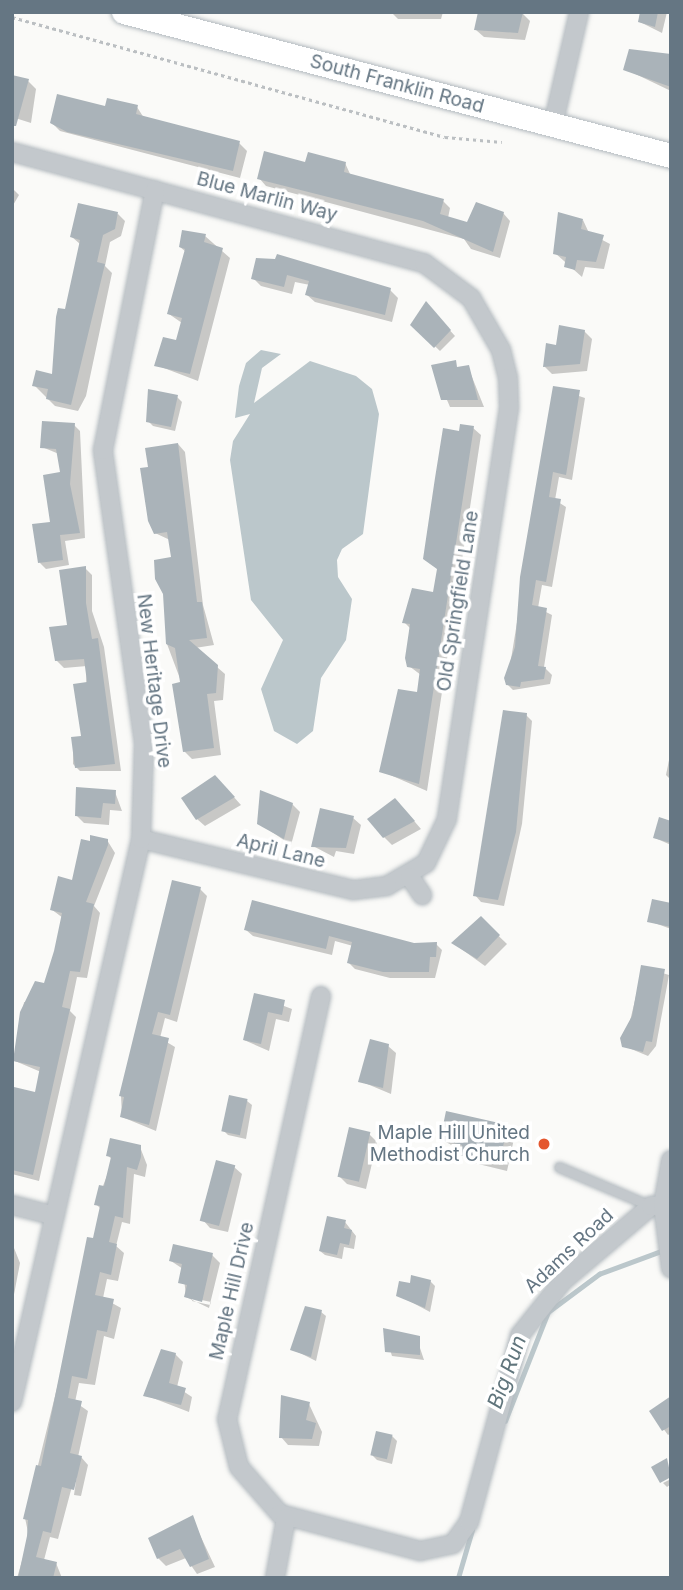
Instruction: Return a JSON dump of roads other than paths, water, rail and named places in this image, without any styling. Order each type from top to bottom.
[{"type":"main road","name":"South Franklin Road","points":[[124,12],[671,156]]},
{"type":"street","points":[[553,125],[579,12]]},
{"type":"street","name":"Blue Marlin Way","points":[[12,152],[424,263],[471,298],[488,322]]},
{"type":"street","name":"New Heritage Drive","points":[[12,1402],[141,839],[144,743],[103,450],[155,190]]},
{"type":"street","name":"Old Springfield Lane","points":[[410,877],[441,843],[447,819],[509,408],[508,377],[488,322]]},
{"type":"street","name":"April Lane","points":[[141,839],[353,890],[410,877]]},
{"type":"street","points":[[410,877],[422,895]]},
{"type":"street","name":"Maple Hill Drive","points":[[286,1518],[244,1477],[227,1419],[321,996]]},
{"type":"street","points":[[670,1266],[657,1206],[671,1160]]},
{"type":"street","points":[[12,1205],[55,1216]]},
{"type":"street","name":"Adams Road","points":[[286,1518],[425,1552],[456,1542],[469,1522],[520,1335],[562,1281],[657,1206]]},
{"type":"street","points":[[275,1578],[286,1518]]},
{"type":"lane","points":[[559,1167],[657,1206]]},
{"type":"waterway","name":"Big Run","points":[[505,1421],[548,1312],[599,1274],[664,1250]]},
{"type":"waterway","name":"Big Run","points":[[458,1578],[472,1530]]},
{"type":"place","name":"Maple Hill United Methodist Church","points":[[544,1144]]}]
